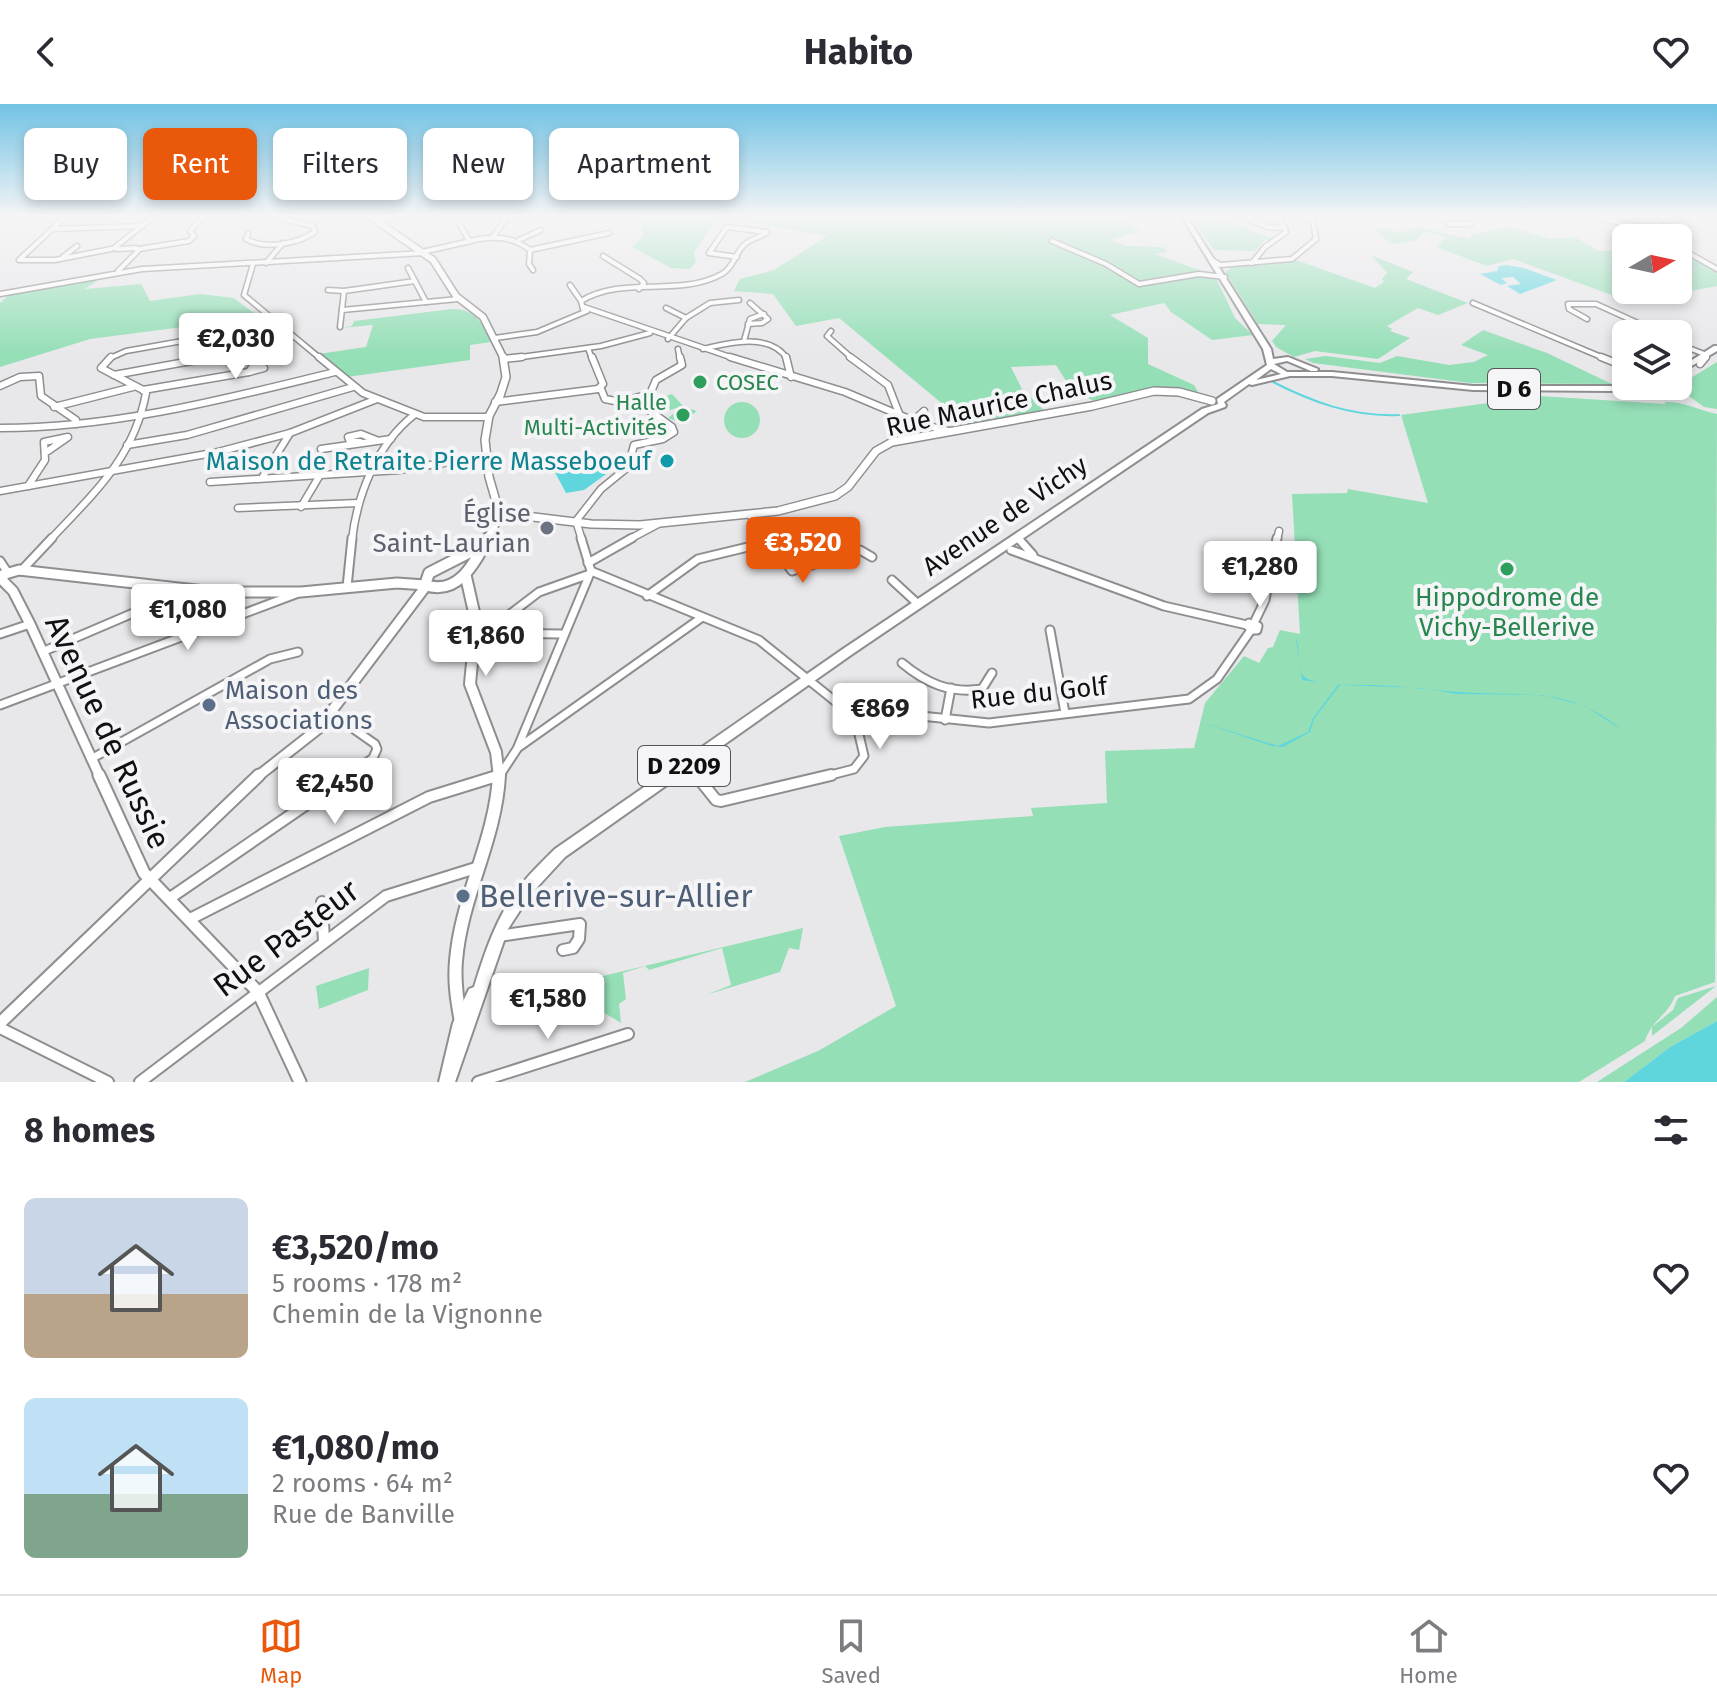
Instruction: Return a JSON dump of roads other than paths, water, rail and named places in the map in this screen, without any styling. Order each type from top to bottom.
[{"type":"main road","points":[[433,263],[458,299],[483,317],[504,359],[506,377],[489,417],[487,456],[494,496],[501,513],[468,574],[465,589],[483,632],[470,659],[469,682],[479,715],[494,742],[500,775],[480,866],[455,957],[456,1005],[461,1023],[458,1058]]},
{"type":"main road","points":[[1217,264],[1267,349],[1271,364],[1278,372],[1291,374]]},
{"type":"main road","points":[[1223,277],[1271,349],[1302,369]]},
{"type":"main road","points":[[1271,364],[1283,359]]},
{"type":"main road","name":"Avenue de Vichy","points":[[479,985],[497,935],[519,897],[560,853],[1271,364]]},
{"type":"main road","name":"Avenue de Vichy","points":[[1239,388],[1302,369]]},
{"type":"main road","name":"D 6","points":[[1302,369],[1471,386],[1612,385]]},
{"type":"main road","name":"D 6","points":[[1302,369],[1473,388],[1612,389]]},
{"type":"main road","points":[[468,574],[441,589],[426,586],[429,573],[484,545]]},
{"type":"main road","points":[[450,563],[465,564],[468,574]]},
{"type":"main road","name":"D 2209","points":[[448,1079],[461,1023],[479,985]]},
{"type":"main road","name":"D 2209","points":[[448,1079],[458,1058],[479,985]]},
{"type":"street","points":[[120,271],[127,263]]},
{"type":"street","points":[[0,294],[120,271],[272,263]]},
{"type":"street","points":[[529,263],[533,270]]},
{"type":"street","points":[[611,263],[640,279],[644,283],[639,289]]},
{"type":"street","points":[[495,338],[537,332],[583,306],[602,290],[673,289],[694,285],[727,271],[733,263]]},
{"type":"street","points":[[1099,263],[1144,283],[1199,274],[1223,277]]},
{"type":"street","points":[[1217,264],[1255,263]]},
{"type":"street","points":[[253,264],[244,295],[353,387],[414,415],[432,418],[489,417]]},
{"type":"street","points":[[408,268],[426,302]]},
{"type":"street","points":[[328,290],[344,291],[415,281]]},
{"type":"street","points":[[570,285],[583,306],[650,333],[810,382],[885,409],[932,433]]},
{"type":"street","points":[[340,327],[344,291]]},
{"type":"street","points":[[342,310],[458,299]]},
{"type":"street","points":[[668,339],[686,318],[704,304],[739,300]]},
{"type":"street","points":[[744,341],[751,317],[764,314],[750,303]]},
{"type":"street","points":[[1473,303],[1612,361]]},
{"type":"street","points":[[1587,319],[1569,309],[1568,304],[1596,304],[1631,320]]},
{"type":"street","points":[[666,308],[686,318]]},
{"type":"street","points":[[249,372],[143,390],[101,368],[101,365],[126,351],[278,324]]},
{"type":"street","points":[[831,331],[827,336],[833,344],[888,385],[900,416]]},
{"type":"street","points":[[114,375],[270,346],[288,333]]},
{"type":"street","points":[[504,359],[588,348],[650,333]]},
{"type":"street","points":[[703,349],[744,341],[768,344],[782,351],[788,359],[791,377]]},
{"type":"street","points":[[498,400],[598,389],[603,384],[588,348]]},
{"type":"street","points":[[598,389],[601,389],[605,399],[616,402],[650,394],[656,380],[682,365],[678,349]]},
{"type":"street","points":[[747,362],[757,370],[810,382]]},
{"type":"street","points":[[0,428],[76,424],[206,404],[335,372]]},
{"type":"street","points":[[0,386],[20,377],[39,376],[41,396],[76,420],[76,424]]},
{"type":"street","points":[[54,407],[111,395],[134,386]]},
{"type":"street","points":[[127,445],[196,432],[353,387]]},
{"type":"street","points":[[12,576],[114,472],[142,414],[146,393],[143,390]]},
{"type":"street","name":"Rue Maurice Chalus","points":[[501,513],[606,525],[658,524],[778,511],[835,496],[848,487],[882,446],[932,433],[1154,391],[1179,392],[1215,403]]},
{"type":"street","points":[[0,491],[218,452],[290,433],[377,399]]},
{"type":"street","points":[[190,919],[429,797],[500,775],[517,749],[589,570],[576,521],[601,489],[628,467],[630,450],[634,445],[663,439],[674,432],[672,427],[639,403]]},
{"type":"street","points":[[885,409],[896,406]]},
{"type":"street","points":[[912,422],[924,411]]},
{"type":"street","points":[[347,587],[358,503],[391,439],[414,415]]},
{"type":"street","points":[[921,426],[948,431]]},
{"type":"street","points":[[262,478],[290,433]]},
{"type":"street","points":[[379,440],[354,434],[347,440],[363,441],[379,440],[391,439]]},
{"type":"street","points":[[321,449],[353,447],[363,441]]},
{"type":"street","points":[[28,486],[47,459],[48,451]]},
{"type":"street","points":[[210,482],[399,470],[487,456]]},
{"type":"street","points":[[301,507],[320,475]]},
{"type":"street","points":[[238,508],[358,503]]},
{"type":"street","points":[[749,514],[794,571],[860,550],[872,557]]},
{"type":"street","points":[[483,632],[539,592],[589,570],[658,524]]},
{"type":"street","name":"Rue du Golf","points":[[589,570],[759,640],[836,702],[853,709],[989,723],[1197,696],[1231,660],[1265,600],[1279,531]]},
{"type":"street","points":[[1017,537],[1034,556]]},
{"type":"street","points":[[647,596],[698,559],[769,542]]},
{"type":"street","points":[[1011,550],[1164,606],[1251,626]]},
{"type":"street","name":"Avenue de Russie","points":[[0,561],[12,576],[13,591],[144,873],[258,992],[300,1082]]},
{"type":"street","points":[[397,583],[429,573]]},
{"type":"street","points":[[12,576],[34,574],[99,578],[188,590],[301,592],[397,583],[426,586]]},
{"type":"street","points":[[892,580],[918,604]]},
{"type":"street","points":[[108,1082],[0,1026],[264,770],[306,739],[331,713],[426,586]]},
{"type":"street","points":[[42,652],[188,590]]},
{"type":"street","points":[[0,705],[301,592]]},
{"type":"street","points":[[517,749],[701,618]]},
{"type":"street","points":[[0,634],[30,624]]},
{"type":"street","points":[[1050,630],[1065,713]]},
{"type":"street","points":[[483,632],[562,634]]},
{"type":"street","points":[[91,759],[270,659],[298,652]]},
{"type":"street","points":[[902,663],[922,681],[972,691],[982,689],[992,673]]},
{"type":"street","points":[[945,720],[951,688]]},
{"type":"street","points":[[687,764],[716,800],[721,801],[854,769],[864,756],[853,709]]},
{"type":"street","points":[[170,898],[373,758],[377,749],[375,744],[331,713]]},
{"type":"street","name":"Rue Pasteur","points":[[140,1082],[386,896],[480,866]]},
{"type":"street","points":[[322,902],[324,942]]},
{"type":"street","points":[[497,935],[580,924],[579,939],[573,948],[563,950]]},
{"type":"street","points":[[478,1082],[628,1034]]},
{"type":"water","points":[[1507,265],[1557,280],[1520,294],[1507,286],[1521,284],[1513,277],[1501,278],[1507,283],[1501,285],[1480,274],[1497,271],[1499,266]]},
{"type":"water","points":[[598,455],[616,467],[584,490],[566,493],[551,465]]},
{"type":"water","points":[[1300,667],[1306,678],[1320,682],[1411,688],[1340,685],[1314,719],[1310,732],[1283,747],[1272,746],[1198,721],[1278,746],[1308,732],[1313,718],[1338,685],[1302,680]]},
{"type":"water","points":[[1429,689],[1459,692],[1531,695],[1457,694]]},
{"type":"water","points":[[1717,1021],[1717,1082],[1624,1082],[1670,1047]]},
{"type":"waterway","points":[[1271,381],[1333,407],[1399,415]]},
{"type":"place","name":"COSEC","points":[[700,382]]},
{"type":"place","name":"Halle Multi-Activités","points":[[683,415]]},
{"type":"place","name":"Maison de Retraite Pierre Masseboeuf","points":[[667,461]]},
{"type":"place","name":"Église Saint-Laurian","points":[[547,528]]},
{"type":"place","name":"Hippodrome de Vichy-Bellerive","points":[[1507,569]]},
{"type":"place","name":"Maison des Associations","points":[[209,705]]},
{"type":"place","name":"Bellerive-sur-Allier","points":[[463,896]]}]
